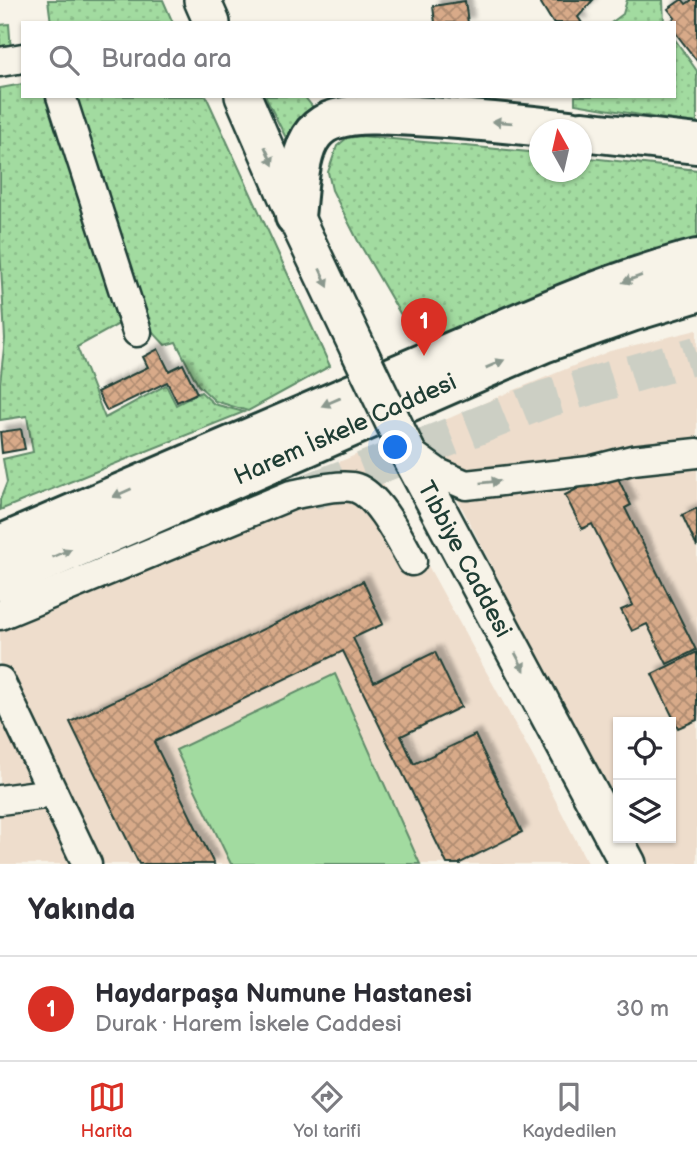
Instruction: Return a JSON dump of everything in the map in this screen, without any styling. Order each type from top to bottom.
[{"type":"highway","points":[[295,216],[306,146],[313,134],[324,124],[337,118],[392,115],[529,125]]},
{"type":"highway","points":[[592,132],[697,144]]},
{"type":"highway","name":"Harem İskele Caddesi","points":[[0,545],[530,318],[662,268],[697,259]]},
{"type":"highway","name":"Harem İskele Caddesi","points":[[0,581],[543,343],[697,292]]},
{"type":"highway","points":[[543,343],[646,318],[697,311]]},
{"type":"main road","points":[[202,0],[211,21]]},
{"type":"main road","name":"Tıbbiye Caddesi","points":[[244,98],[295,216],[407,451],[628,864]]},
{"type":"street","points":[[0,62],[21,58]]},
{"type":"street","points":[[62,98],[137,332]]},
{"type":"street","points":[[407,451],[438,472],[466,485],[589,471],[632,460],[697,453]]},
{"type":"street","points":[[0,615],[291,495],[331,487],[356,488],[377,503],[412,561]]},
{"type":"street","points":[[0,681],[88,864]]},
{"type":"street","points":[[0,800],[53,793]]},
{"type":"shaded area","points":[[697,330],[697,864],[645,864],[634,843],[676,843],[676,717],[613,717],[613,802],[422,430],[610,351]]},
{"type":"shaded area","points":[[365,451],[538,766],[588,864],[0,864],[0,605]]},
{"type":"green space","points":[[48,0],[163,0],[172,21],[51,21]]},
{"type":"green space","points":[[627,0],[663,0],[664,21],[614,21],[623,14]]},
{"type":"green space","points":[[9,24],[11,50],[0,51],[0,25]]},
{"type":"green space","points":[[676,41],[697,71],[697,123],[575,104],[575,98],[676,98]]},
{"type":"green space","points":[[21,84],[21,98],[56,98],[118,315],[119,324],[77,347],[105,418],[166,385],[176,405],[201,392],[214,404],[244,412],[0,510],[0,500],[7,482],[3,459],[33,452],[27,416],[0,420],[0,383],[5,339],[0,248],[0,88]]},
{"type":"green space","points":[[67,98],[207,98],[330,366],[248,411],[215,401],[198,385],[176,342],[165,345],[115,291]]},
{"type":"green space","points":[[266,98],[306,98],[315,110],[288,142]]},
{"type":"green space","points":[[361,136],[529,152],[529,182],[592,182],[592,158],[697,170],[697,247],[419,346],[358,241],[332,190],[328,172],[337,146],[347,138]]},
{"type":"green space","points":[[335,674],[420,864],[231,864],[176,750]]},
{"type":"building","points":[[539,0],[593,0],[578,17],[581,21],[552,21]]},
{"type":"building","points":[[681,0],[686,4],[697,0],[697,61],[676,34],[676,21],[671,21],[675,18],[668,9]]},
{"type":"building","points":[[465,1],[468,21],[435,21],[433,6]]},
{"type":"building","points":[[158,349],[169,371],[183,364],[197,393],[177,402],[167,382],[107,411],[97,392],[148,367],[143,357]]},
{"type":"building","points":[[21,429],[25,449],[2,453],[0,432]]},
{"type":"building","points":[[614,470],[631,505],[625,508],[696,650],[667,664],[647,624],[632,631],[621,610],[633,605],[592,524],[582,529],[565,495]]},
{"type":"building","points":[[697,508],[697,547],[682,515]]},
{"type":"building","points":[[363,581],[383,624],[353,638],[374,682],[435,652],[461,707],[401,736],[414,764],[475,735],[522,832],[460,864],[447,864],[343,651],[154,742],[214,864],[139,864],[70,722]]},
{"type":"building","points":[[697,652],[697,720],[678,728],[676,717],[673,717],[652,674]]},
{"type":"tunnel","points":[[310,492],[546,399],[697,355]]},
{"type":"place","name":"Haydarpaşa Numune Hastanesi","points":[[424,356]]}]
